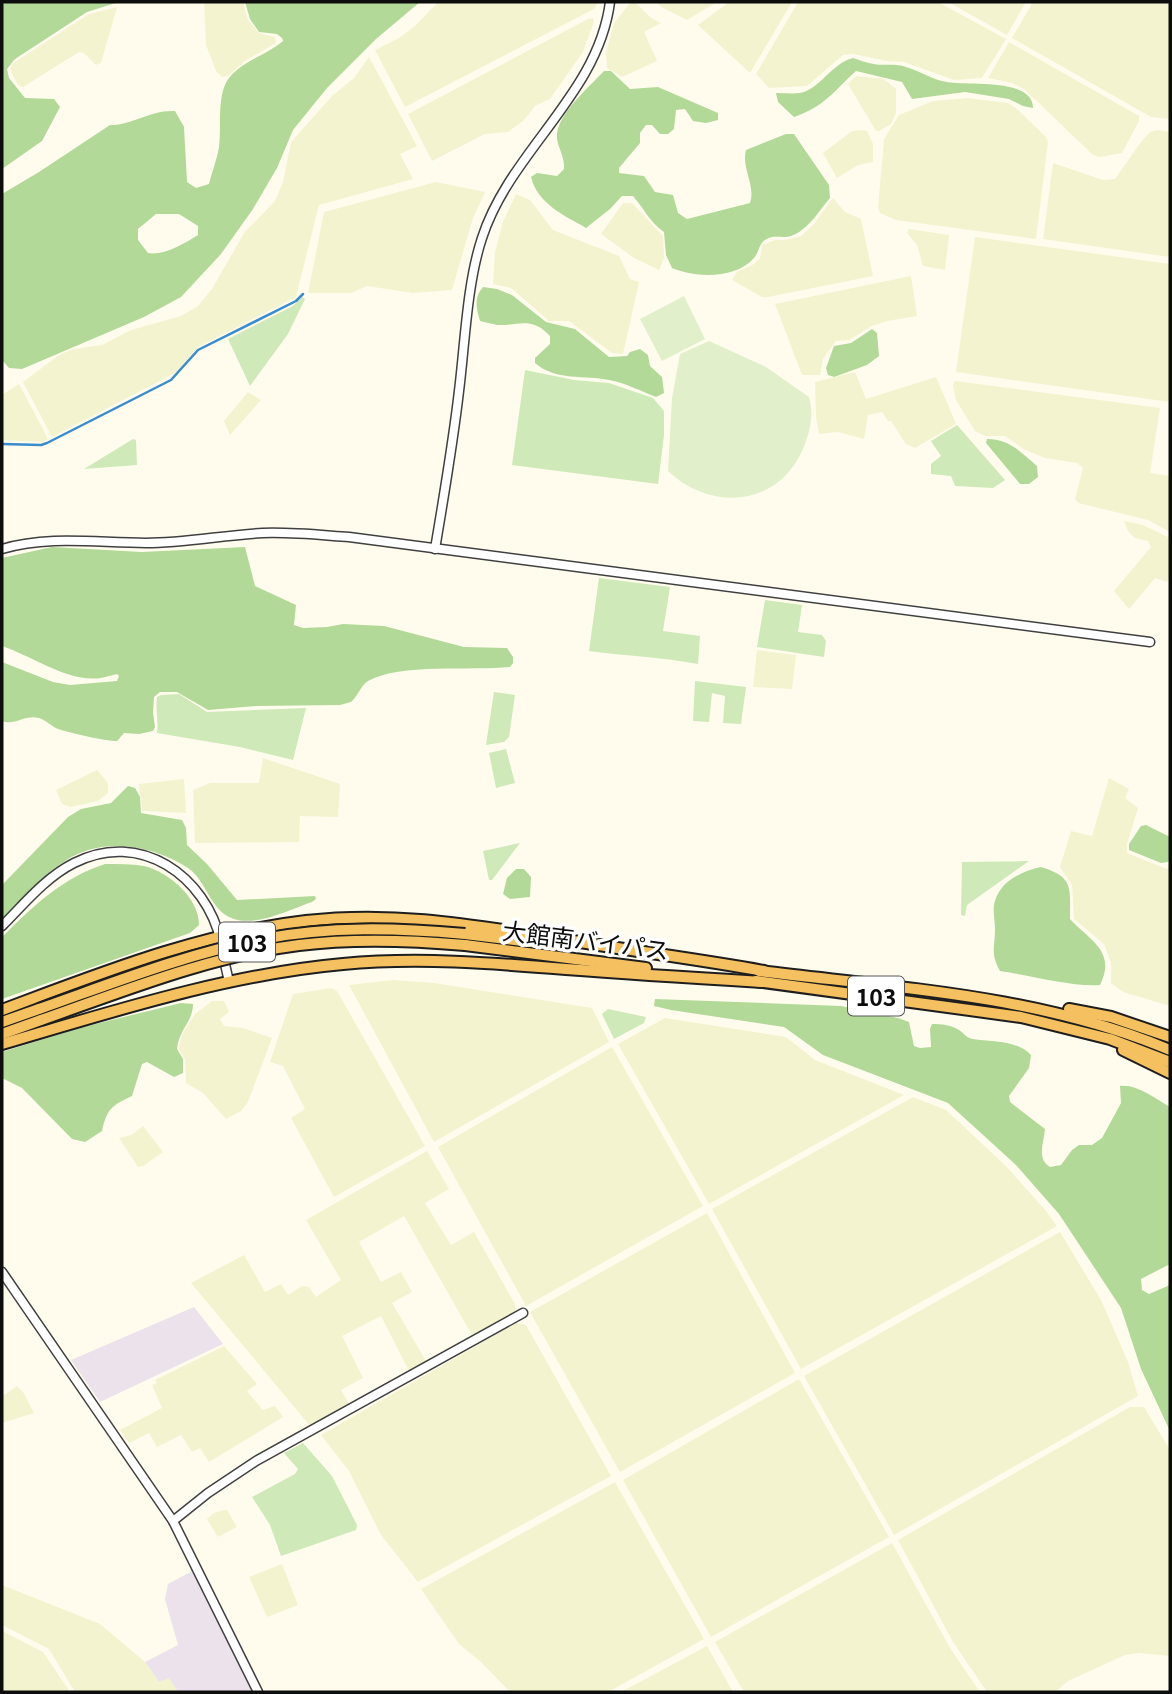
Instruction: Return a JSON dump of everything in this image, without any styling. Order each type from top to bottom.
[{"type":"highway","points":[[2,1010],[219,936],[309,920],[437,920],[486,926],[763,977]]},
{"type":"highway","name":"大館南バイパス","points":[[2,1022],[40,1014],[173,974],[268,950],[360,940],[465,940],[1087,1020],[1170,1050]]},
{"type":"highway","points":[[2,1044],[229,982],[312,967],[408,961],[763,977]]},
{"type":"highway","points":[[990,1006],[1094,1013],[1170,1037]]},
{"type":"highway","points":[[990,1006],[1103,1042],[1170,1073]]},
{"type":"highway","name":"大館南バイパス","points":[[990,1006],[1083,1031],[1137,1048],[1170,1062]]},
{"type":"highway","name":"大館南バイパス","points":[[2,1034],[40,1014]]},
{"type":"street","points":[[435,548],[475,265],[481,239],[503,190],[577,88],[595,55],[610,2]]},
{"type":"street","points":[[2,549],[38,541],[146,543],[201,541],[262,533],[349,537],[1150,642]]},
{"type":"street","points":[[2,926],[51,878],[73,863],[97,854],[127,852],[168,865],[188,880],[204,898],[219,936],[229,982]]},
{"type":"street","points":[[2,1272],[173,1521],[258,1692]]},
{"type":"street","points":[[173,1521],[208,1493],[256,1461],[523,1313]]},
{"type":"shaded area","points":[[194,1307],[223,1344],[100,1402],[71,1360]]},
{"type":"shaded area","points":[[192,1571],[252,1692],[178,1692],[169,1679],[159,1682],[145,1662],[178,1645],[165,1599],[168,1584]]},
{"type":"green space","points":[[2,2],[119,2],[87,12],[15,59],[7,69],[9,78],[25,98],[54,99],[60,107],[42,141],[2,169]]},
{"type":"green space","points":[[204,2],[243,2],[248,20],[259,33],[275,37],[276,43],[245,61],[228,76],[222,77],[216,71],[206,45]]},
{"type":"green space","points":[[245,2],[420,2],[376,39],[327,88],[293,130],[277,168],[253,209],[221,254],[181,297],[144,317],[22,369],[9,368],[2,360],[2,194],[110,125],[127,123],[166,111],[175,111],[184,127],[187,182],[196,188],[209,184],[219,147],[221,102],[225,85],[234,72],[283,41],[277,34],[259,32],[250,19]],"holes":[[[156,214],[179,214],[198,226],[198,235],[167,251],[148,253],[138,240],[138,229]]]},
{"type":"green space","points":[[438,2],[598,2],[594,9],[405,107],[375,50],[415,26]]},
{"type":"green space","points":[[631,2],[635,2],[651,18],[661,23],[644,32],[657,61],[622,77],[607,68],[606,52],[614,23]]},
{"type":"green space","points":[[656,2],[717,2],[687,20]]},
{"type":"green space","points":[[729,2],[792,2],[750,73],[698,25]]},
{"type":"green space","points":[[798,2],[938,2],[1006,39],[982,78],[954,80],[904,62],[853,54],[843,55],[807,86],[769,88],[756,74]]},
{"type":"green space","points":[[948,2],[1026,2],[1007,35]]},
{"type":"green space","points":[[1033,2],[1170,2],[1170,119],[1151,117],[1012,38]]},
{"type":"green space","points":[[117,7],[101,63],[96,65],[84,53],[79,52],[23,87],[18,85],[10,70],[12,64],[89,14]]},
{"type":"green space","points":[[593,18],[583,52],[550,99],[535,106],[524,120],[508,132],[485,134],[432,161],[408,114]]},
{"type":"green space","points":[[1009,42],[1139,116],[1122,153],[1100,157],[1093,155],[1024,89],[1012,83],[988,78]]},
{"type":"green space","points":[[369,57],[417,146],[400,154],[413,179],[319,205],[296,297],[198,347],[177,372],[52,437],[23,382],[59,355],[73,349],[102,345],[131,330],[181,316],[198,306],[212,289],[244,233],[275,201],[283,182],[291,142],[332,96],[354,78]]},
{"type":"green space","points":[[853,58],[874,64],[902,66],[947,82],[1011,87],[1030,98],[1033,108],[1009,99],[965,92],[912,99],[902,82],[856,71],[821,103],[805,113],[794,117],[778,102],[776,93],[807,91],[839,65]]},
{"type":"green space","points":[[604,71],[611,71],[630,89],[658,87],[718,113],[718,120],[706,123],[693,121],[685,109],[676,110],[674,129],[668,134],[660,134],[652,125],[646,125],[640,133],[640,143],[619,168],[619,173],[644,176],[655,192],[673,195],[678,213],[687,219],[750,203],[746,150],[786,134],[794,134],[829,185],[830,198],[803,229],[788,237],[768,238],[746,265],[715,275],[692,274],[672,268],[666,255],[664,232],[633,196],[622,196],[586,228],[558,212],[544,200],[531,177],[537,173],[557,176],[564,169],[557,138],[561,120],[574,102]]},
{"type":"green space","points":[[856,76],[884,79],[896,89],[896,113],[891,124],[879,131],[876,131],[848,84]]},
{"type":"green space","points":[[967,98],[1008,103],[1046,137],[1048,142],[1036,239],[896,220],[880,213],[878,208],[884,139],[899,115],[933,101]]},
{"type":"green space","points":[[852,131],[867,131],[873,144],[873,162],[858,165],[837,178],[823,153]]},
{"type":"green space","points":[[1150,132],[1170,132],[1170,257],[1043,239],[1053,163],[1103,180],[1115,179],[1141,142]]},
{"type":"green space","points":[[436,182],[485,192],[473,218],[452,290],[413,293],[367,286],[351,293],[308,293],[324,212]]},
{"type":"green space","points":[[516,194],[530,200],[553,230],[619,256],[630,279],[639,282],[623,354],[612,353],[569,321],[549,321],[511,288],[493,284],[495,252],[503,222]]},
{"type":"green space","points":[[833,198],[845,212],[861,219],[873,276],[768,297],[762,297],[732,280],[737,272],[760,258],[762,245],[801,236]]},
{"type":"green space","points":[[623,203],[632,203],[663,236],[664,258],[659,270],[634,258],[601,234]]},
{"type":"green space","points":[[909,229],[949,235],[945,270],[923,266],[917,245],[907,233]]},
{"type":"green space","points":[[975,237],[1170,264],[1170,402],[956,372]]},
{"type":"green space","points":[[911,276],[917,316],[887,321],[872,326],[849,340],[836,341],[823,359],[820,375],[802,375],[775,304]]},
{"type":"green space","points":[[483,287],[512,295],[546,322],[575,329],[609,357],[627,356],[640,349],[648,355],[650,366],[662,377],[664,393],[656,397],[615,381],[561,375],[543,369],[535,363],[535,358],[550,344],[550,336],[531,324],[497,325],[480,321],[477,303]]},
{"type":"green space","points":[[684,296],[705,339],[662,361],[640,319]]},
{"type":"green space","points":[[302,297],[305,299],[288,334],[250,386],[228,339],[293,306]]},
{"type":"green space","points":[[872,329],[877,333],[879,356],[867,365],[834,377],[828,375],[826,368],[834,346],[851,343]]},
{"type":"green space","points":[[709,341],[766,367],[809,397],[810,423],[803,449],[792,468],[777,483],[761,492],[742,497],[704,493],[685,484],[668,471],[672,398],[680,354]]},
{"type":"green space","points":[[525,370],[574,380],[609,383],[653,398],[664,411],[658,484],[512,465]]},
{"type":"green space","points":[[855,372],[866,399],[936,377],[956,424],[915,448],[906,444],[882,412],[868,415],[864,439],[838,432],[819,434],[815,382]]},
{"type":"green space","points":[[955,381],[1160,408],[1150,473],[1170,476],[1170,532],[1148,520],[1078,503],[1075,499],[1083,468],[1077,463],[1045,458],[1025,450],[1005,436],[985,436],[975,431],[956,400],[953,385]]},
{"type":"green space","points":[[19,384],[48,439],[43,442],[2,440],[2,395]]},
{"type":"green space","points":[[248,392],[261,400],[230,435],[224,421]]},
{"type":"green space","points":[[957,425],[1005,480],[993,488],[955,486],[951,476],[931,474],[931,464],[941,456],[931,441]]},
{"type":"green space","points":[[133,439],[136,440],[137,465],[84,469]]},
{"type":"green space","points":[[987,439],[1002,441],[1020,451],[1037,466],[1038,477],[1029,484],[1020,484],[986,443]]},
{"type":"green space","points":[[1124,521],[1143,525],[1170,538],[1170,577],[1167,582],[1155,578],[1129,609],[1114,591],[1151,547],[1148,541],[1135,538]]},
{"type":"green space","points":[[52,547],[142,552],[245,547],[255,586],[296,605],[294,625],[303,628],[343,624],[384,626],[464,647],[507,648],[513,657],[513,663],[510,667],[417,670],[382,675],[368,681],[351,702],[340,705],[257,706],[208,710],[177,692],[160,692],[154,697],[153,731],[124,733],[117,741],[63,731],[34,717],[11,722],[2,721],[2,662],[53,682],[70,685],[117,681],[119,676],[76,677],[2,646],[2,558]]},
{"type":"green space","points":[[599,578],[670,587],[663,631],[700,636],[698,664],[589,651]]},
{"type":"green space","points":[[765,600],[802,605],[798,632],[822,635],[826,641],[824,657],[757,647]]},
{"type":"green space","points":[[757,650],[796,655],[792,689],[753,687]]},
{"type":"green space","points":[[695,681],[746,687],[741,724],[723,723],[725,696],[712,693],[709,722],[693,721]]},
{"type":"green space","points":[[494,692],[515,695],[509,737],[504,742],[486,745]]},
{"type":"green space","points":[[179,694],[207,712],[306,708],[293,760],[240,747],[157,733],[157,697]]},
{"type":"green space","points":[[506,749],[515,783],[496,788],[489,753]]},
{"type":"green space","points":[[263,758],[340,784],[338,817],[300,816],[299,842],[195,843],[193,790],[210,783],[259,783]]},
{"type":"green space","points":[[97,770],[108,783],[108,793],[98,801],[71,807],[62,804],[56,790]]},
{"type":"green space","points":[[1109,778],[1129,789],[1125,798],[1138,808],[1127,844],[1127,853],[1167,869],[1170,865],[1170,1006],[1123,992],[1111,983],[1111,963],[1104,944],[1074,919],[1072,885],[1060,867],[1071,831],[1092,836]]},
{"type":"green space","points":[[184,779],[186,813],[142,811],[139,784]]},
{"type":"green space","points":[[128,786],[135,788],[140,797],[141,813],[182,820],[186,828],[187,845],[237,900],[315,896],[316,899],[259,920],[238,920],[222,913],[199,879],[188,868],[143,849],[111,846],[79,853],[56,867],[2,919],[2,885],[68,817],[81,809],[111,803]]},
{"type":"green space","points":[[1146,825],[1170,837],[1168,862],[1161,863],[1129,850],[1129,844],[1141,826]]},
{"type":"green space","points":[[520,843],[492,880],[489,880],[483,851]]},
{"type":"green space","points":[[1029,861],[967,905],[965,916],[961,915],[962,862]]},
{"type":"green space","points":[[105,864],[144,866],[163,874],[188,896],[198,915],[199,925],[190,933],[2,999],[2,937],[62,885]]},
{"type":"green space","points":[[1041,867],[1065,880],[1070,892],[1070,919],[1103,955],[1104,973],[1100,985],[1064,983],[1000,971],[997,965],[994,955],[994,907],[998,894],[1013,878]]},
{"type":"green space","points":[[516,869],[524,869],[531,877],[530,897],[510,899],[503,894],[507,878]]},
{"type":"green space","points":[[393,980],[434,983],[592,1008],[609,1042],[434,1142],[349,985]]},
{"type":"green space","points":[[331,988],[337,991],[425,1146],[334,1197],[291,1118],[305,1109],[283,1066],[270,1062],[293,994]]},
{"type":"green space","points":[[655,999],[841,1006],[909,1022],[914,1046],[920,1048],[931,1047],[932,1024],[953,1027],[967,1037],[1019,1047],[1031,1055],[1029,1068],[1009,1096],[1010,1102],[1045,1129],[1042,1155],[1050,1167],[1061,1165],[1079,1145],[1092,1145],[1102,1138],[1121,1103],[1120,1086],[1140,1090],[1170,1107],[1170,1264],[1141,1279],[1142,1290],[1149,1294],[1170,1285],[1170,1431],[1141,1369],[1121,1308],[1059,1214],[1016,1165],[948,1103],[823,1055],[784,1027],[671,1010],[654,1006]]},
{"type":"green space","points":[[212,1001],[224,1001],[229,1012],[220,1019],[224,1026],[243,1028],[272,1038],[248,1102],[241,1111],[226,1119],[203,1093],[186,1083],[185,1059],[179,1049],[181,1036],[195,1014]]},
{"type":"green space","points":[[181,1003],[193,1004],[191,1016],[180,1036],[177,1049],[183,1059],[183,1073],[174,1077],[147,1062],[142,1064],[132,1096],[111,1109],[102,1131],[85,1142],[72,1139],[22,1088],[2,1078],[2,1052],[83,1027]]},
{"type":"green space","points":[[608,1009],[646,1017],[644,1023],[614,1039],[602,1014]]},
{"type":"green space","points":[[665,1018],[786,1037],[815,1060],[904,1095],[709,1204],[618,1044]]},
{"type":"green space","points":[[612,1047],[703,1206],[526,1306],[438,1147]]},
{"type":"green space","points":[[913,1097],[946,1110],[1006,1166],[1057,1226],[801,1369],[712,1209]]},
{"type":"green space","points":[[143,1126],[163,1152],[138,1167],[119,1138],[131,1135]]},
{"type":"green space","points":[[427,1151],[449,1189],[425,1203],[451,1245],[474,1232],[515,1304],[515,1311],[472,1335],[404,1216],[359,1242],[381,1282],[401,1272],[412,1292],[392,1303],[426,1361],[409,1371],[381,1316],[342,1336],[363,1378],[341,1390],[350,1405],[310,1426],[191,1283],[244,1255],[265,1292],[281,1284],[288,1295],[302,1286],[309,1287],[316,1297],[341,1280],[306,1220]]},
{"type":"green space","points":[[707,1213],[795,1373],[620,1472],[530,1312]]},
{"type":"green space","points":[[1060,1232],[1101,1300],[1128,1362],[1138,1396],[894,1535],[804,1376]]},
{"type":"green space","points":[[516,1323],[526,1325],[611,1476],[418,1582],[381,1535],[349,1471],[321,1435]]},
{"type":"green space","points":[[224,1346],[257,1384],[247,1391],[263,1410],[275,1406],[283,1417],[209,1462],[200,1448],[192,1452],[181,1435],[157,1447],[149,1433],[129,1443],[120,1430],[162,1408],[152,1385],[157,1383],[155,1380]]},
{"type":"green space","points":[[799,1379],[889,1537],[711,1637],[623,1480]]},
{"type":"green space","points":[[17,1386],[34,1413],[2,1423],[2,1393],[4,1395]]},
{"type":"green space","points":[[1130,1407],[1144,1407],[1170,1450],[1170,1656],[1139,1653],[1125,1655],[1068,1681],[1055,1692],[987,1692],[953,1642],[898,1540]]},
{"type":"green space","points":[[303,1443],[332,1476],[357,1525],[356,1530],[281,1556],[270,1525],[252,1497],[295,1474],[298,1469],[284,1453]]},
{"type":"green space","points":[[615,1482],[704,1639],[608,1692],[510,1692],[459,1644],[421,1589]]},
{"type":"green space","points":[[227,1510],[237,1527],[218,1537],[207,1519]]},
{"type":"green space","points":[[892,1543],[950,1648],[980,1692],[744,1692],[715,1642]]},
{"type":"green space","points":[[282,1564],[298,1605],[267,1617],[249,1577]]},
{"type":"green space","points":[[2,1585],[100,1624],[145,1662],[159,1682],[169,1678],[178,1692],[75,1692],[49,1649],[2,1625]]},
{"type":"green space","points":[[2,1631],[43,1652],[70,1692],[2,1692]]},
{"type":"green space","points":[[707,1646],[733,1692],[621,1692]]},
{"type":"waterway","points":[[2,444],[47,443],[171,380],[198,350],[296,301],[303,294]]}]
